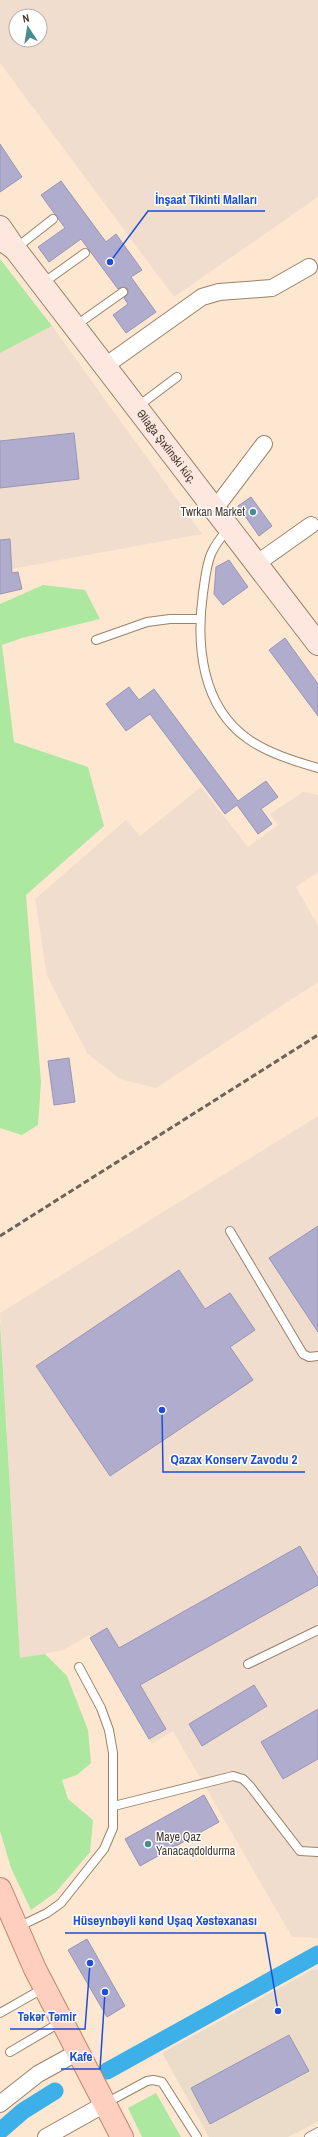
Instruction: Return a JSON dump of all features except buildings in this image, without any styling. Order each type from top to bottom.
[{"type":"main road","name":"Əliağa Şıxlinski küç.","points":[[0,227],[8,243],[75,326],[214,510],[318,644]]},
{"type":"main road","points":[[0,1890],[15,1928],[44,1987],[122,2137]]},
{"type":"street","points":[[105,366],[202,297],[219,292],[272,288],[309,267]]},
{"type":"street","points":[[214,510],[264,444]]},
{"type":"street","points":[[256,564],[311,526]]},
{"type":"street","points":[[0,2104],[38,2074],[78,2052]]},
{"type":"street","points":[[46,2137],[105,2104]]},
{"type":"lane","points":[[8,243],[53,219]]},
{"type":"lane","points":[[42,284],[85,254]]},
{"type":"lane","points":[[75,326],[123,292]]},
{"type":"lane","points":[[136,407],[177,377]]},
{"type":"lane","points":[[228,528],[216,545],[207,567],[199,619],[201,659],[207,681],[219,707],[230,722],[247,739],[273,752],[318,768]]},
{"type":"lane","points":[[96,640],[147,622],[170,618],[199,619]]},
{"type":"lane","points":[[230,1231],[303,1354],[308,1357],[318,1356]]},
{"type":"lane","points":[[248,1664],[318,1630]]},
{"type":"lane","points":[[15,1928],[47,1913],[61,1903],[100,1855],[113,1828],[113,1753],[110,1730],[101,1708],[79,1667]]},
{"type":"lane","points":[[114,1806],[233,1776],[243,1779],[250,1786],[300,1851],[318,1852]]},
{"type":"lane","points":[[0,2013],[44,1987]]},
{"type":"lane","points":[[10,2052],[62,2022]]},
{"type":"lane","points":[[105,2104],[147,2081],[153,2080],[162,2082],[197,2137]]},
{"type":"lane","points":[[309,2137],[318,2132]]},
{"type":"shaded area","points":[[0,0],[318,0],[318,197],[174,297],[0,63]]},
{"type":"shaded area","points":[[52,326],[202,534],[0,571],[0,353]]},
{"type":"shaded area","points":[[201,787],[248,847],[278,825],[270,814],[303,792],[318,795],[318,872],[296,887],[318,926],[318,982],[156,1088],[120,1079],[87,1053],[47,976],[35,899],[126,820],[140,836]]},
{"type":"shaded area","points":[[318,1116],[318,1938],[292,1937],[173,1731],[152,1744],[89,1635],[63,1650],[20,1659],[0,1313]]},
{"type":"shaded area","points":[[318,1969],[318,2122],[288,2137],[209,2137],[162,2053],[312,1970]]},
{"type":"green space","points":[[0,259],[52,326],[0,353]]},
{"type":"green space","points":[[43,585],[85,590],[100,619],[22,638],[2,645],[14,742],[88,767],[104,826],[26,895],[41,1082],[38,1125],[22,1135],[0,1128],[0,604]]},
{"type":"green space","points":[[0,1321],[20,1658],[45,1654],[67,1676],[88,1730],[91,1763],[77,1775],[62,1780],[68,1799],[93,1820],[90,1852],[56,1892],[31,1910],[11,1868],[0,1831]]},
{"type":"green space","points":[[156,2093],[181,2137],[142,2137],[128,2108]]},
{"type":"waterway","points":[[107,2071],[318,1954]]},
{"type":"waterway","points":[[0,2131],[23,2111],[55,2091]]},
{"type":"railway","points":[[0,1236],[318,1035]]},
{"type":"place","name":"İnşaat Tikinti Malları","points":[[110,262]]},
{"type":"place","name":"Twrkan Market","points":[[253,512]]},
{"type":"place","name":"Qazax Konserv Zavodu 2","points":[[162,1410]]},
{"type":"place","name":"Maye Qaz Yanacaqdoldurma","points":[[148,1844]]},
{"type":"place","name":"Təkər Təmir","points":[[90,1963]]},
{"type":"place","name":"Kafe","points":[[105,1992]]},
{"type":"place","name":"Hüseynbəyli kənd Uşaq Xəstəxanası","points":[[278,2011]]}]
